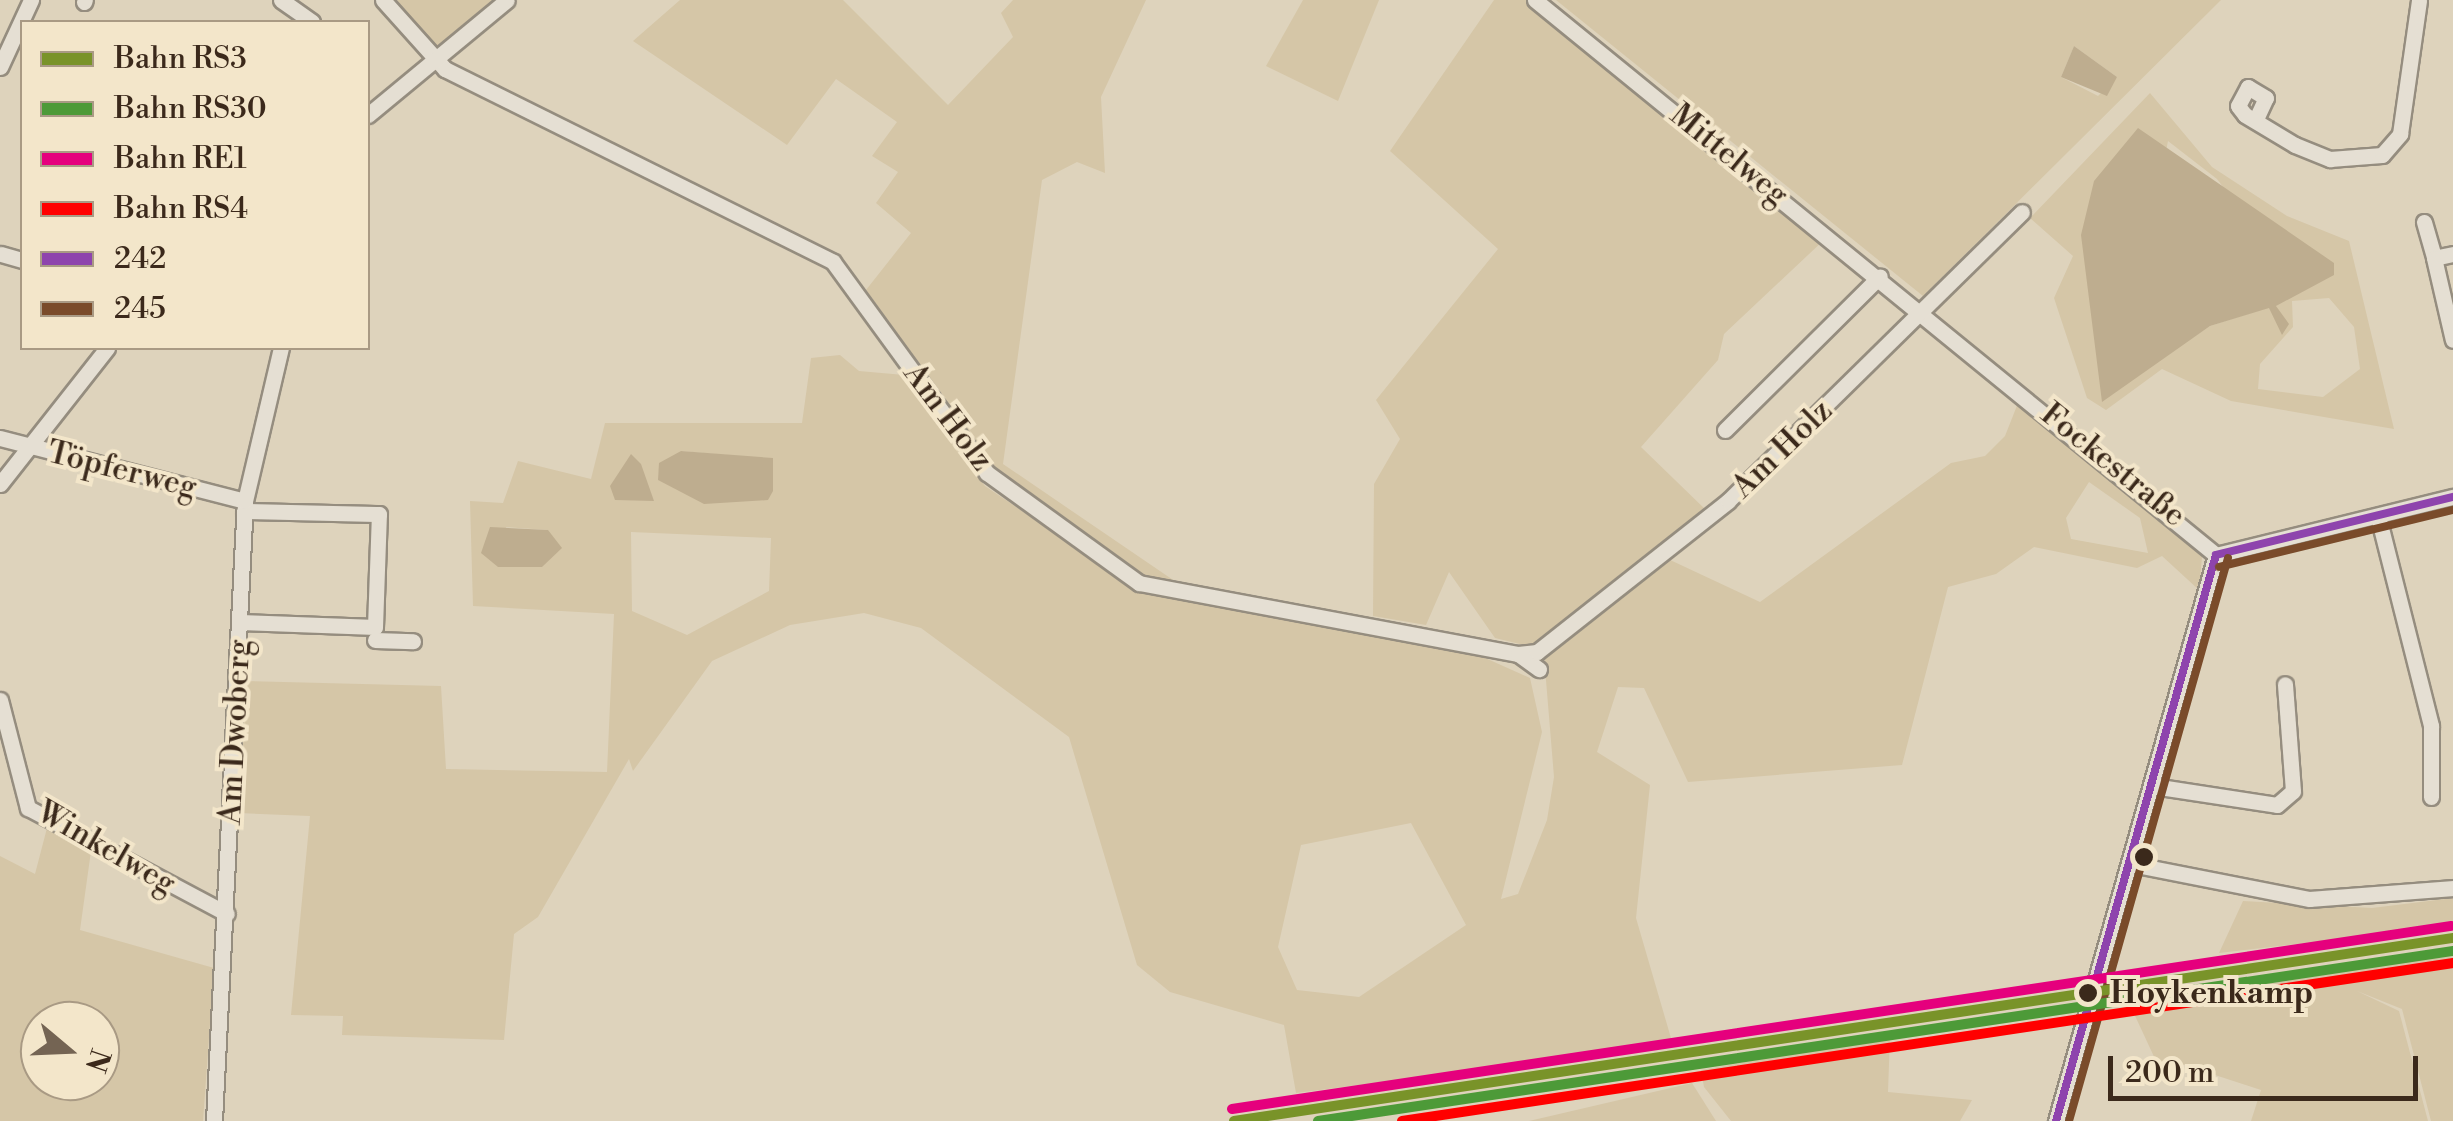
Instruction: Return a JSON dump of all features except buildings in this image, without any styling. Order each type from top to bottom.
[{"type":"street","points":[[281,0],[291,17]]},
{"type":"street","points":[[382,0],[434,60]]},
{"type":"street","points":[[370,113],[507,0]]},
{"type":"street","name":"Mittelweg","points":[[1535,0],[1923,310]]},
{"type":"street","points":[[2256,119],[2330,160],[2382,155],[2400,134],[2420,0]]},
{"type":"street","points":[[0,67],[20,31]]},
{"type":"street","name":"Am Holz","points":[[434,60],[818,251],[986,473],[1140,583],[1518,654],[1537,652],[1728,502],[2022,212]]},
{"type":"street","points":[[2424,222],[2453,340]]},
{"type":"street","points":[[0,241],[1,255]]},
{"type":"street","points":[[2434,258],[2453,254]]},
{"type":"street","points":[[1724,430],[1880,276]]},
{"type":"street","name":"Fockestraße","points":[[1923,310],[2216,555],[2056,1121]]},
{"type":"street","points":[[0,484],[105,350]]},
{"type":"street","name":"Am Dwoberg","points":[[214,1121],[245,506],[281,350]]},
{"type":"street","name":"Töpferweg","points":[[0,438],[245,506],[379,514],[375,637]]},
{"type":"street","points":[[2216,555],[2453,497]]},
{"type":"street","points":[[2378,516],[2431,726],[2431,797]]},
{"type":"street","points":[[241,622],[413,641]]},
{"type":"street","name":"Am Holz","points":[[1518,654],[1539,669]]},
{"type":"street","points":[[2153,786],[2277,805],[2293,791],[2285,684]]},
{"type":"street","name":"Winkelweg","points":[[0,700],[28,808],[226,914]]},
{"type":"street","points":[[2131,864],[2310,900],[2453,888]]},
{"type":"shaded area","points":[[390,0],[493,0],[439,48]]},
{"type":"shaded area","points":[[680,0],[843,0],[948,105],[1013,37],[1001,13],[1013,0],[1146,0],[1101,97],[1105,173],[1077,162],[1042,180],[1003,464],[1179,584],[1141,578],[997,472],[866,290],[911,233],[876,203],[898,172],[872,156],[897,122],[836,79],[787,145],[633,41]]},
{"type":"shaded area","points":[[1303,0],[1379,0],[1338,101],[1266,66]]},
{"type":"shaded area","points":[[1494,0],[1528,0],[1825,239],[1724,334],[1718,360],[1641,447],[1708,512],[1537,648],[1495,638],[1449,572],[1426,625],[1373,616],[1374,484],[1400,439],[1376,400],[1498,249],[1390,151]]},
{"type":"shaded area","points":[[1556,0],[2221,0],[1923,296]],"holes":[[[2074,46],[2117,77],[2098,96],[2061,77]]]},
{"type":"shaded area","points":[[2074,46],[2117,77],[2107,96],[2061,77]]},
{"type":"shaded area","points":[[2150,93],[2212,167],[2287,216],[2349,241],[2394,429],[2231,401],[2162,369],[2106,410],[2087,398],[2054,298],[2073,256],[2030,218]],"holes":[[[2168,141],[2217,179],[2298,286],[2276,306],[2286,330],[2269,307],[2210,326],[2119,386]],[[2329,298],[2354,327],[2360,369],[2323,397],[2258,389],[2260,364],[2293,327],[2292,301]]]},
{"type":"shaded area","points":[[2138,128],[2334,263],[2334,275],[2276,306],[2289,324],[2282,335],[2269,308],[2210,326],[2102,402],[2081,235],[2094,181]]},
{"type":"shaded area","points":[[840,355],[859,371],[904,375],[985,486],[1134,587],[1454,644],[1530,678],[1542,732],[1501,899],[1518,894],[1547,820],[1554,777],[1544,656],[1668,559],[1760,602],[1951,463],[1985,456],[2005,436],[2020,398],[2203,546],[2199,590],[2162,556],[2137,568],[2034,547],[1996,574],[1948,587],[1902,765],[1688,782],[1644,688],[1618,687],[1597,752],[1650,785],[1636,918],[1673,1045],[1296,1093],[1284,1025],[1170,992],[1137,965],[1069,737],[921,628],[864,613],[790,625],[712,661],[633,771],[629,759],[538,917],[514,934],[504,1040],[342,1035],[343,1016],[291,1015],[310,816],[238,813],[245,681],[441,686],[446,769],[607,772],[614,614],[473,606],[470,501],[503,503],[518,461],[591,479],[605,423],[802,423],[811,358]],"holes":[[[681,451],[773,459],[768,500],[738,498]],[[2089,482],[2140,518],[2148,553],[2071,539],[2066,518]],[[506,527],[548,530],[542,567],[516,563]],[[631,532],[771,538],[769,591],[687,635],[632,611]],[[1411,823],[1466,925],[1359,997],[1297,990],[1278,947],[1301,845]]]},
{"type":"shaded area","points":[[681,451],[773,458],[773,491],[768,500],[704,504],[658,480],[659,463]]},
{"type":"shaded area","points":[[631,454],[641,464],[654,501],[615,500],[610,486]]},
{"type":"shaded area","points":[[490,527],[548,530],[562,548],[542,567],[498,567],[481,553]]},
{"type":"shaded area","points":[[47,828],[91,851],[80,930],[214,968],[203,1121],[0,1121],[0,856],[35,874]]},
{"type":"shaded area","points":[[2453,898],[2453,926],[2219,953],[2243,901],[2372,908]]},
{"type":"shaded area","points":[[2453,955],[2453,1121],[2431,1121],[2402,1009],[2357,991],[2399,1011],[2428,1121],[2251,1121],[2261,1090],[2169,1060],[2163,1076],[2130,1005]]},
{"type":"shaded area","points":[[1890,1036],[1888,1092],[1972,1100],[1960,1121],[1731,1121],[1704,1087],[1701,1070]]},
{"type":"shaded area","points":[[1692,1083],[1716,1121],[1529,1121]]},
{"type":"rail line","name":"RE1","points":[[1232,1109],[2451,926]]},
{"type":"rail line","name":"RS3","points":[[1234,1121],[2453,938]]},
{"type":"rail line","name":"RS30","points":[[1318,1121],[2453,951]]},
{"type":"rail line","name":"RS4","points":[[1402,1121],[2453,963]]},
{"type":"transit line","name":"242","points":[[2216,555],[2453,497]]},
{"type":"transit line","name":"245","points":[[2219,567],[2453,510]]},
{"type":"transit line","name":"242","points":[[2056,1121],[2216,555]]},
{"type":"transit line","name":"245","points":[[2069,1121],[2228,558]]},
{"type":"place","name":"Hoykenkamp","points":[[2088,993]]}]
